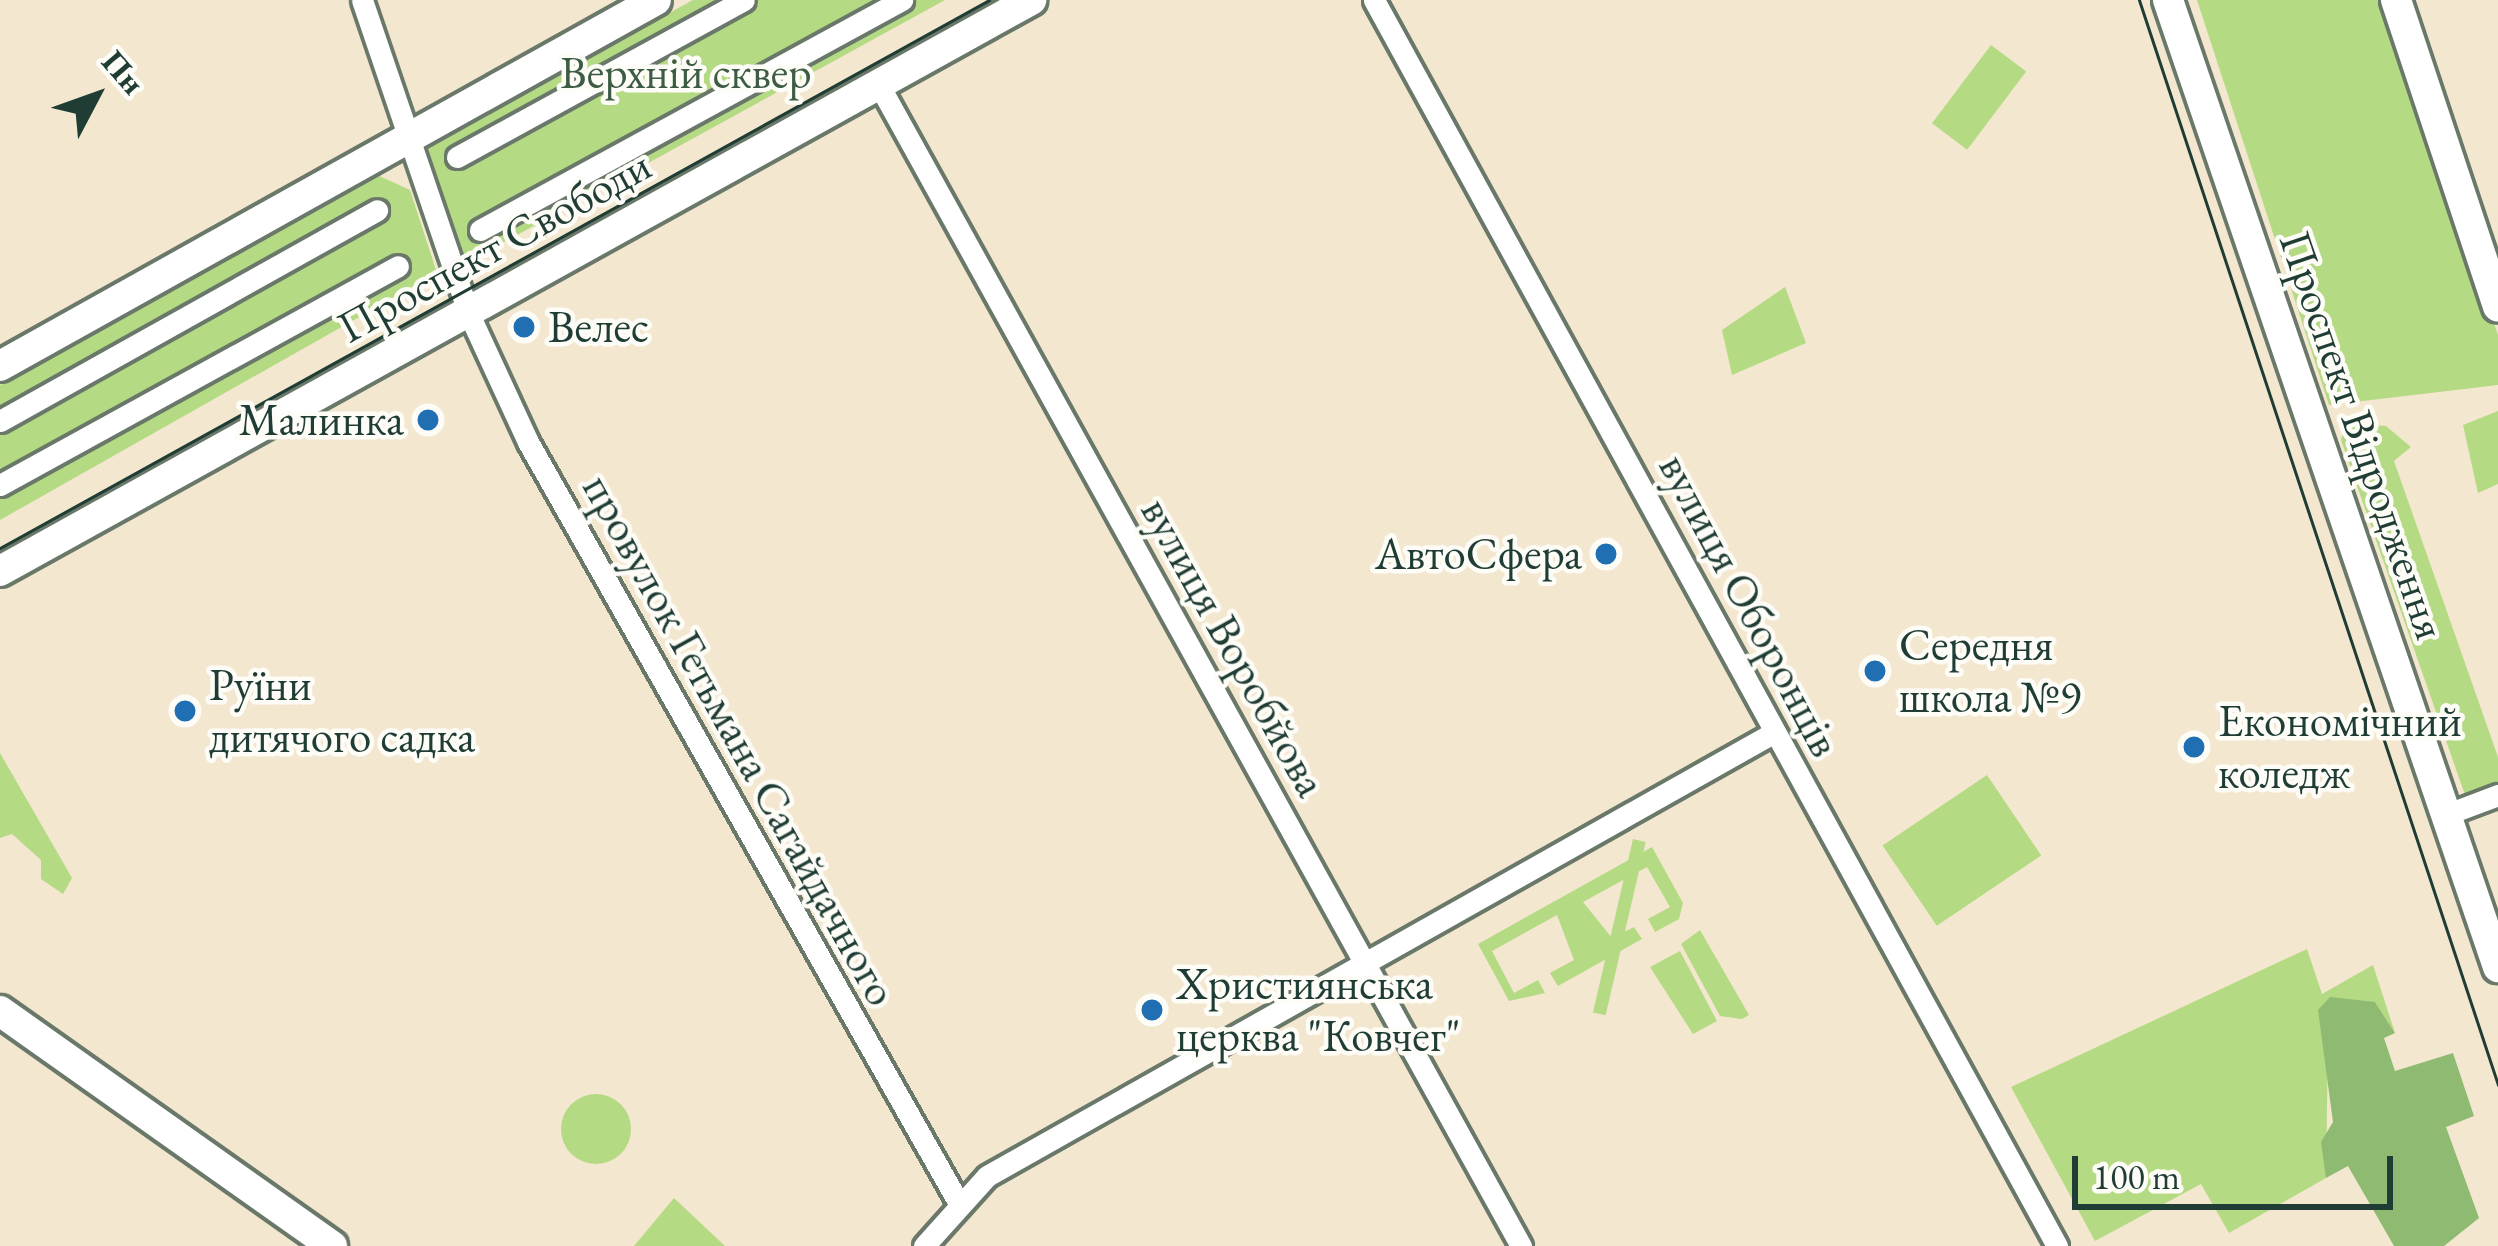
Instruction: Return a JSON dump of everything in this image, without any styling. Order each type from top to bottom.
[{"type":"main road","points":[[0,366],[656,0]]},
{"type":"main road","name":"Проспект Свободи","points":[[0,571],[1031,0]]},
{"type":"main road","name":"Проспект Відродження","points":[[2168,0],[2498,968]]},
{"type":"main road","points":[[2396,0],[2498,306]]},
{"type":"main road","points":[[0,1011],[332,1246]]},
{"type":"street","name":"провулок Гетьмана Сагайдачного","points":[[362,0],[468,312],[708,770],[957,1200]]},
{"type":"street","points":[[457,157],[743,0]]},
{"type":"street","points":[[480,230],[902,0]]},
{"type":"street","name":"вулиця Оборонців","points":[[1374,0],[2057,1246]]},
{"type":"street","name":"вулиця Воробйова","points":[[879,86],[1521,1246]]},
{"type":"street","points":[[0,421],[377,209]]},
{"type":"street","points":[[0,485],[398,266]]},
{"type":"street","points":[[924,1246],[957,1200],[1364,962],[1773,733]]},
{"type":"street","points":[[2446,815],[2498,795]]},
{"type":"green space","name":"Верхній сквер","points":[[693,0],[945,0],[466,263],[427,146]]},
{"type":"green space","points":[[2197,0],[2385,0],[2498,335],[2498,385],[2329,405]]},
{"type":"green space","points":[[1991,45],[2026,71],[1967,150],[1932,123]]},
{"type":"green space","points":[[375,174],[410,190],[437,273],[0,520],[0,385]]},
{"type":"green space","points":[[1785,287],[1806,343],[1732,375],[1722,330]]},
{"type":"green space","points":[[2498,411],[2498,484],[2478,493],[2463,425]]},
{"type":"green space","points":[[2345,423],[2386,426],[2411,447],[2394,461],[2498,757],[2498,788],[2465,795],[2341,440]]},
{"type":"green space","points":[[0,753],[72,878],[63,894],[41,879],[41,860],[12,834],[0,838]]},
{"type":"green space","points":[[1987,775],[2041,855],[1937,926],[1883,845]]},
{"type":"green space","points":[[1633,839],[1646,842],[1606,1015],[1593,1012]]},
{"type":"green space","points":[[1652,847],[1683,903],[1679,919],[1655,932],[1648,919],[1670,907],[1647,867],[1583,902],[1612,938],[1634,927],[1642,939],[1558,986],[1550,973],[1574,960],[1557,915],[1492,951],[1514,993],[1538,980],[1545,993],[1509,1001],[1478,944]]},
{"type":"green space","points":[[1700,930],[1749,1015],[1742,1019],[1720,1016],[1681,944]]},
{"type":"green space","points":[[2307,949],[2322,994],[2373,965],[2395,1033],[2375,1002],[2328,1039],[2326,1178],[2229,1233],[2201,1184],[2095,1241],[2011,1087]]},
{"type":"green space","points":[[1680,951],[1717,1021],[1693,1034],[1650,967]]},
{"type":"green space","points":[[2330,997],[2375,1002],[2395,1033],[2384,1038],[2395,1071],[2453,1053],[2474,1116],[2446,1127],[2479,1218],[2444,1246],[2394,1246],[2348,1166],[2326,1178],[2321,1142],[2333,1122],[2318,1010]]},
{"type":"green space","points":[[596,1094],[620,1105],[631,1129],[620,1153],[596,1164],[572,1153],[561,1129],[572,1105]]},
{"type":"green space","points":[[674,1198],[725,1246],[634,1246]]},
{"type":"tram line","points":[[0,548],[989,0]]},
{"type":"tram line","points":[[2139,0],[2498,1085]]},
{"type":"place","name":"Велес","points":[[524,327]]},
{"type":"place","name":"Малинка","points":[[428,420]]},
{"type":"place","name":"АвтоСфера","points":[[1606,554]]},
{"type":"place","name":"Середня школа №9","points":[[1875,671]]},
{"type":"place","name":"Руїни дитячого садка","points":[[185,711]]},
{"type":"place","name":"Економічний коледж","points":[[2194,747]]},
{"type":"place","name":"Християнська церква \"Ковчег\"","points":[[1152,1010]]}]
